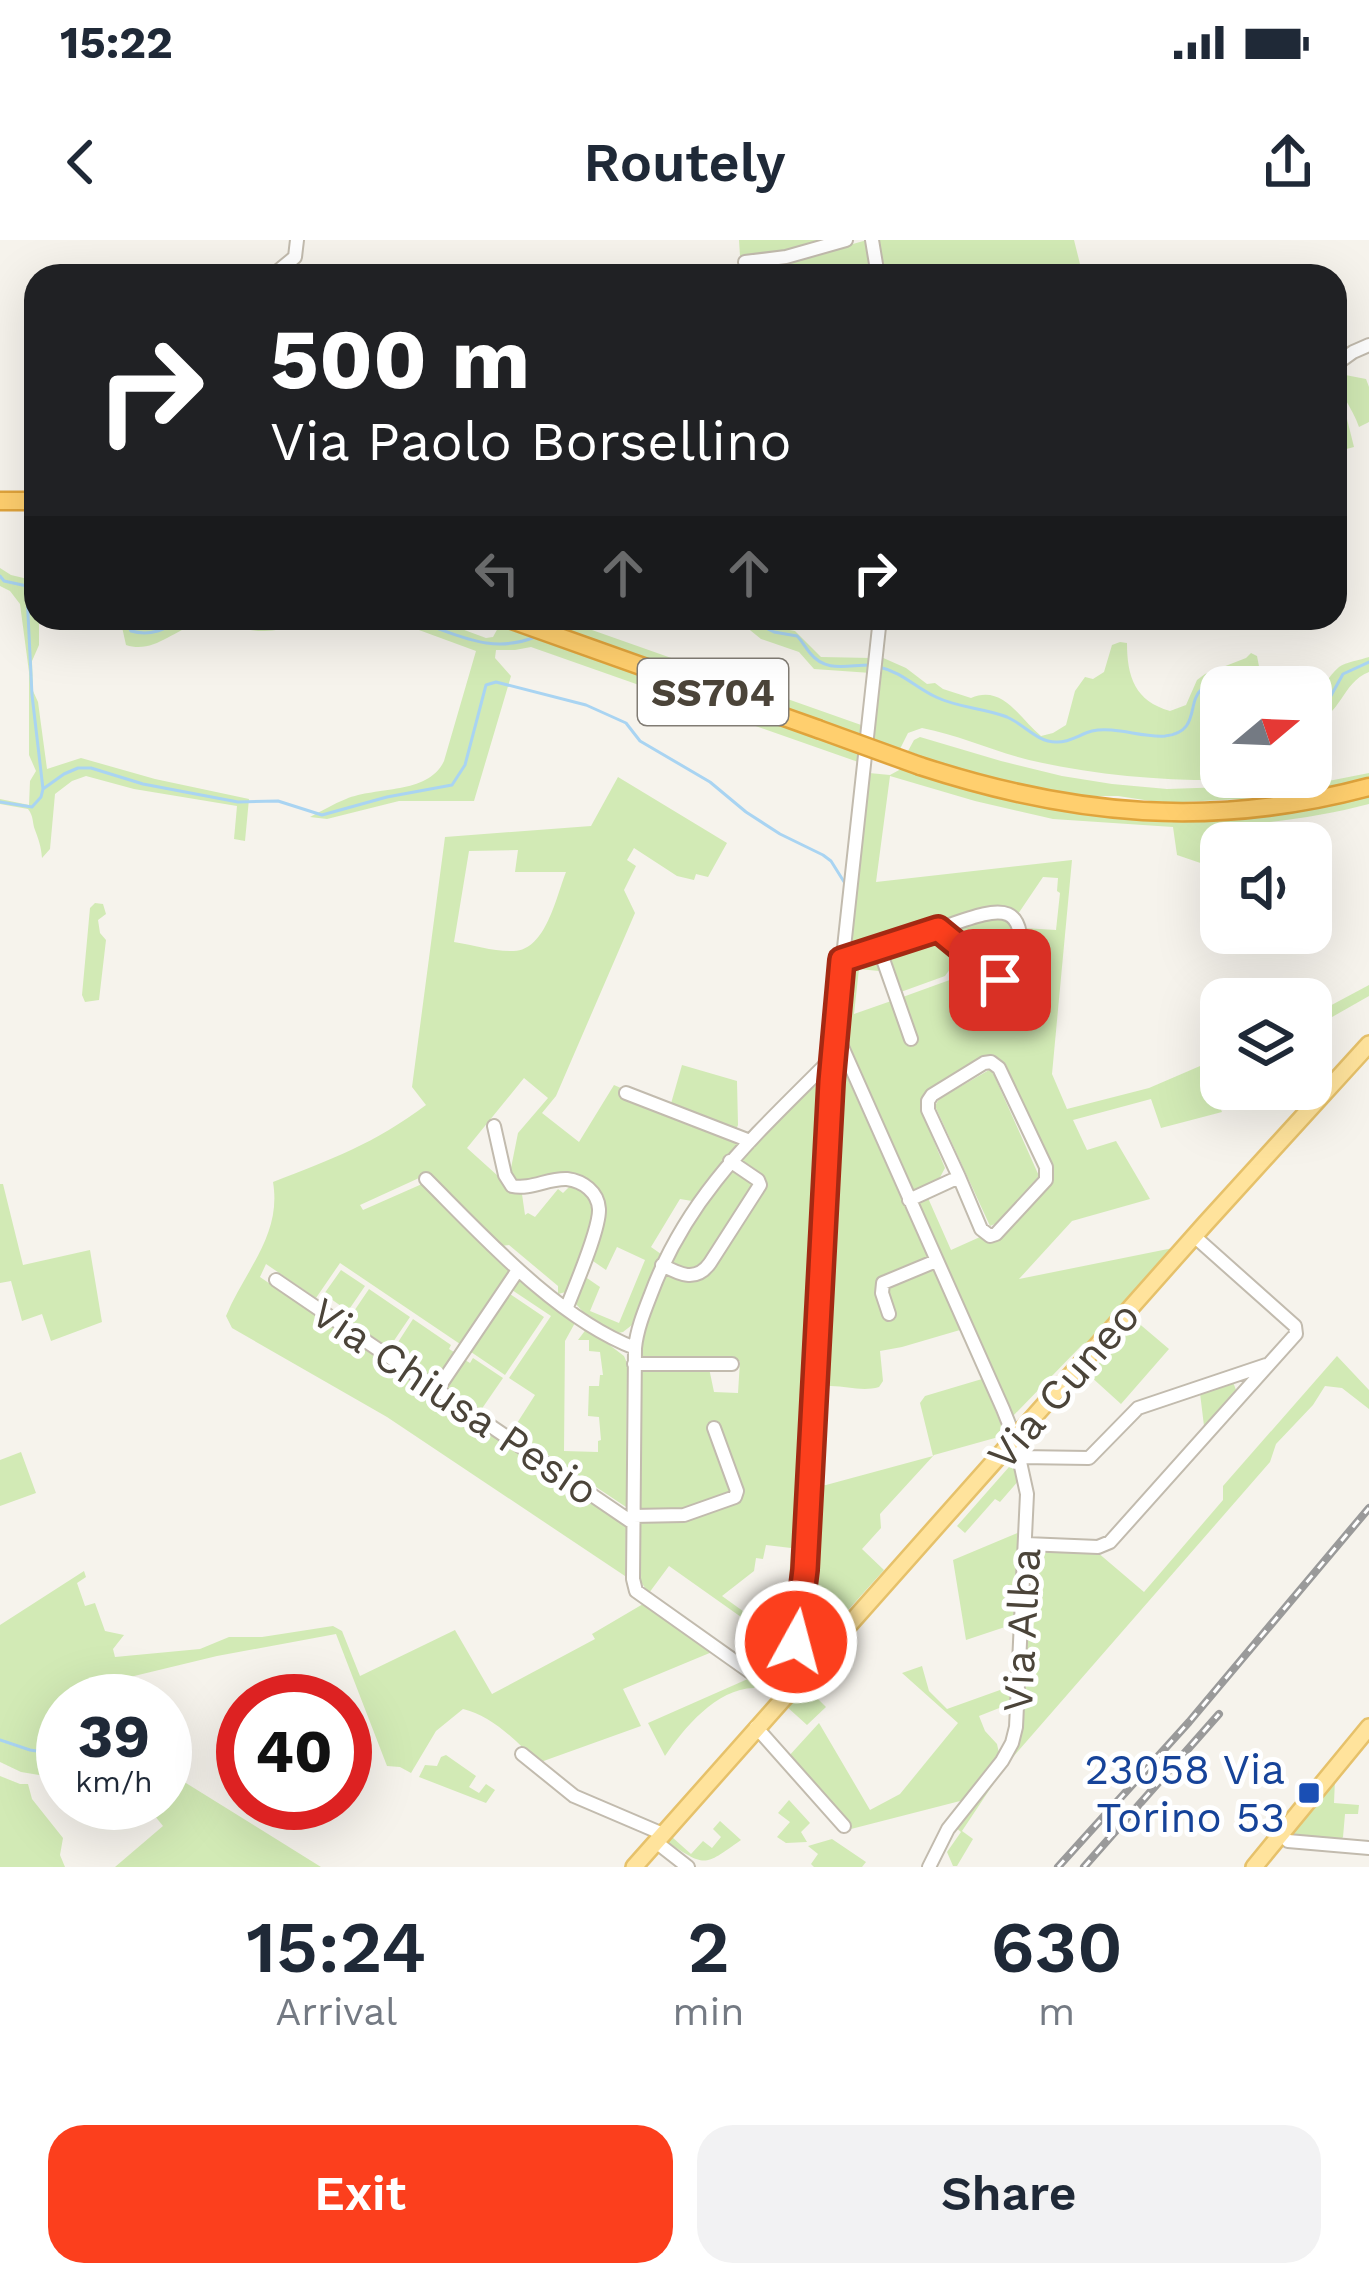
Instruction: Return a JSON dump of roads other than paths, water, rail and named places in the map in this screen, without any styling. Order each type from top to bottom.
[{"type":"highway","name":"SS704","points":[[540,630],[920,766],[1058,803],[1196,812],[1309,801],[1369,788]]},
{"type":"main road","name":"Via Cuneo","points":[[634,1867],[1369,1044]]},
{"type":"main road","points":[[1254,1867],[1369,1727]]},
{"type":"street","points":[[746,262],[786,257],[846,240]]},
{"type":"street","points":[[832,1058],[730,1161],[698,1201],[662,1265],[634,1348],[633,1579],[639,1594],[784,1696],[805,1570],[832,1058],[879,630]]},
{"type":"street","points":[[842,960],[992,911],[1007,913],[1018,924],[1018,979],[1006,984],[938,929]]},
{"type":"street","points":[[879,948],[911,1039]]},
{"type":"street","name":"Via Alba","points":[[835,1030],[1016,1439],[1028,1494],[1014,1738],[998,1768],[948,1829],[929,1867]]},
{"type":"street","points":[[993,1062],[1047,1178],[990,1236],[981,1228],[959,1177],[928,1101],[984,1063],[993,1062]]},
{"type":"street","points":[[626,1093],[750,1141]]},
{"type":"street","points":[[494,1126],[503,1170],[512,1186],[570,1180],[583,1184],[595,1196],[598,1220],[567,1307]]},
{"type":"street","points":[[662,1265],[683,1276],[707,1268],[760,1185],[730,1161]]},
{"type":"street","points":[[909,1200],[959,1177]]},
{"type":"street","points":[[426,1179],[518,1270],[610,1338],[634,1348]]},
{"type":"street","points":[[1026,1544],[1100,1547],[1110,1542],[1297,1330],[1194,1236]]},
{"type":"street","points":[[889,1314],[883,1283],[936,1261]]},
{"type":"street","points":[[437,1390],[518,1270]]},
{"type":"street","name":"Via Chiusa Pesio","points":[[276,1280],[633,1519]]},
{"type":"street","points":[[634,1364],[732,1364]]},
{"type":"street","points":[[1020,1456],[1087,1459],[1138,1408],[1268,1364]]},
{"type":"street","points":[[633,1519],[684,1516],[735,1497],[714,1428]]},
{"type":"street","points":[[756,1727],[844,1826]]},
{"type":"street","points":[[522,1754],[574,1796],[659,1838],[688,1867]]},
{"type":"street","points":[[1281,1834],[1288,1840],[1369,1848]]},
{"type":"waterway","points":[[0,576],[24,585]]},
{"type":"waterway","points":[[0,802],[32,807],[43,789],[29,630]]},
{"type":"waterway","points":[[131,630],[158,630]]},
{"type":"waterway","points":[[441,630],[484,643],[535,637]]},
{"type":"waterway","points":[[770,630],[797,636],[823,663],[870,665]]},
{"type":"waterway","points":[[1332,694],[1343,674],[1369,662]]},
{"type":"waterway","points":[[879,667],[944,701],[1007,717],[1056,742],[1101,730],[1156,736],[1176,733],[1188,723],[1200,691]]},
{"type":"waterway","points":[[43,789],[64,774],[91,768],[143,784],[238,802],[278,801],[322,815],[452,785],[465,765],[486,685],[496,682],[586,705],[626,723],[640,741],[710,782],[780,834],[823,855],[846,885]]},
{"type":"waterway","points":[[0,1740],[36,1751]]},
{"type":"railway","points":[[1058,1867],[1189,1722],[1369,1508]]},
{"type":"railway","points":[[1084,1867],[1219,1714]]},
{"type":"place","name":"23058 Via Torino 53","points":[[1309,1793]]}]
